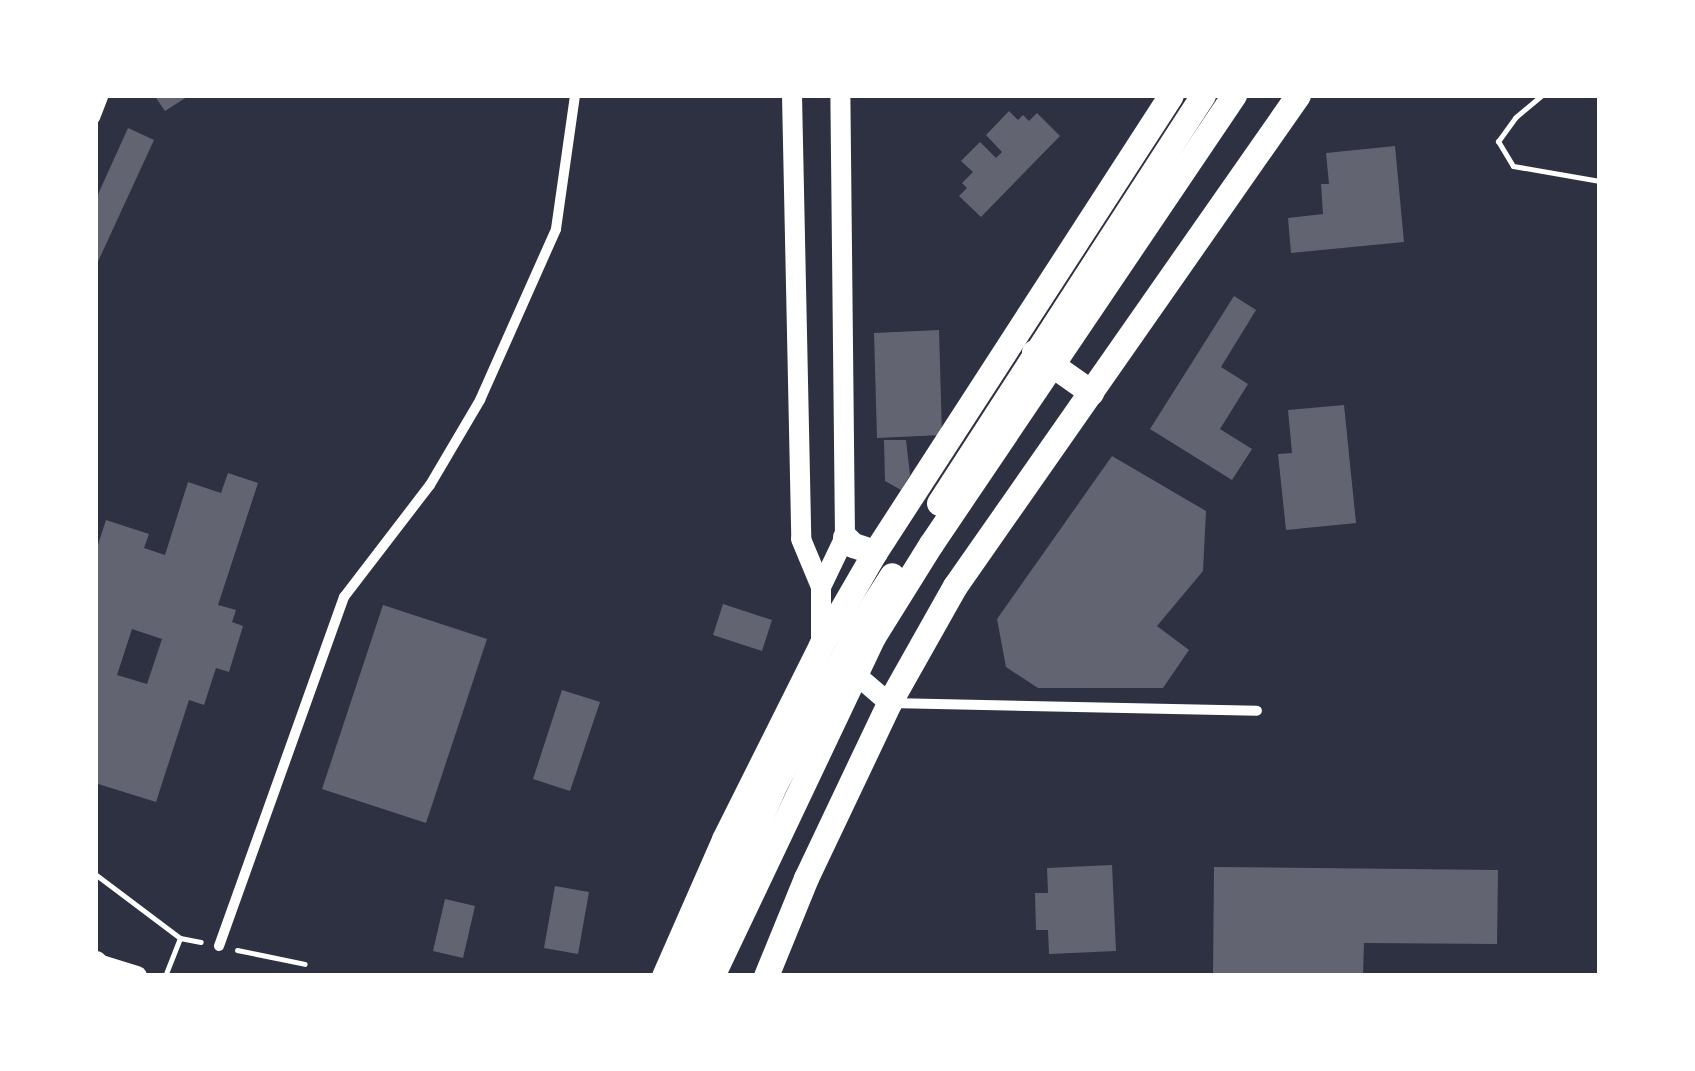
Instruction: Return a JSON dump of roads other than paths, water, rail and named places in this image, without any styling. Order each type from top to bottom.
[{"type":"main road","points":[[792,95],[802,539],[821,587],[821,645],[889,703]]},
{"type":"main road","points":[[821,587],[845,537],[840,95]]},
{"type":"main road","points":[[664,976],[724,839],[821,645],[875,552],[1171,95]]},
{"type":"main road","points":[[690,976],[775,784],[860,625],[1203,95]]},
{"type":"main road","points":[[712,976],[873,637],[931,544],[1234,95]]},
{"type":"main road","points":[[766,976],[806,878],[889,703],[956,586],[1298,95]]},
{"type":"main road","points":[[1014,337],[1091,392]]},
{"type":"main road","points":[[845,537],[853,546],[875,552]]},
{"type":"main road","points":[[95,963],[106,976]]},
{"type":"main road","points":[[95,963],[138,976]]},
{"type":"street","points":[[95,118],[104,95]]},
{"type":"street","points":[[220,946],[344,597],[430,485],[480,400],[556,230],[574,95]]},
{"type":"street","points":[[889,703],[1257,710]]}]
